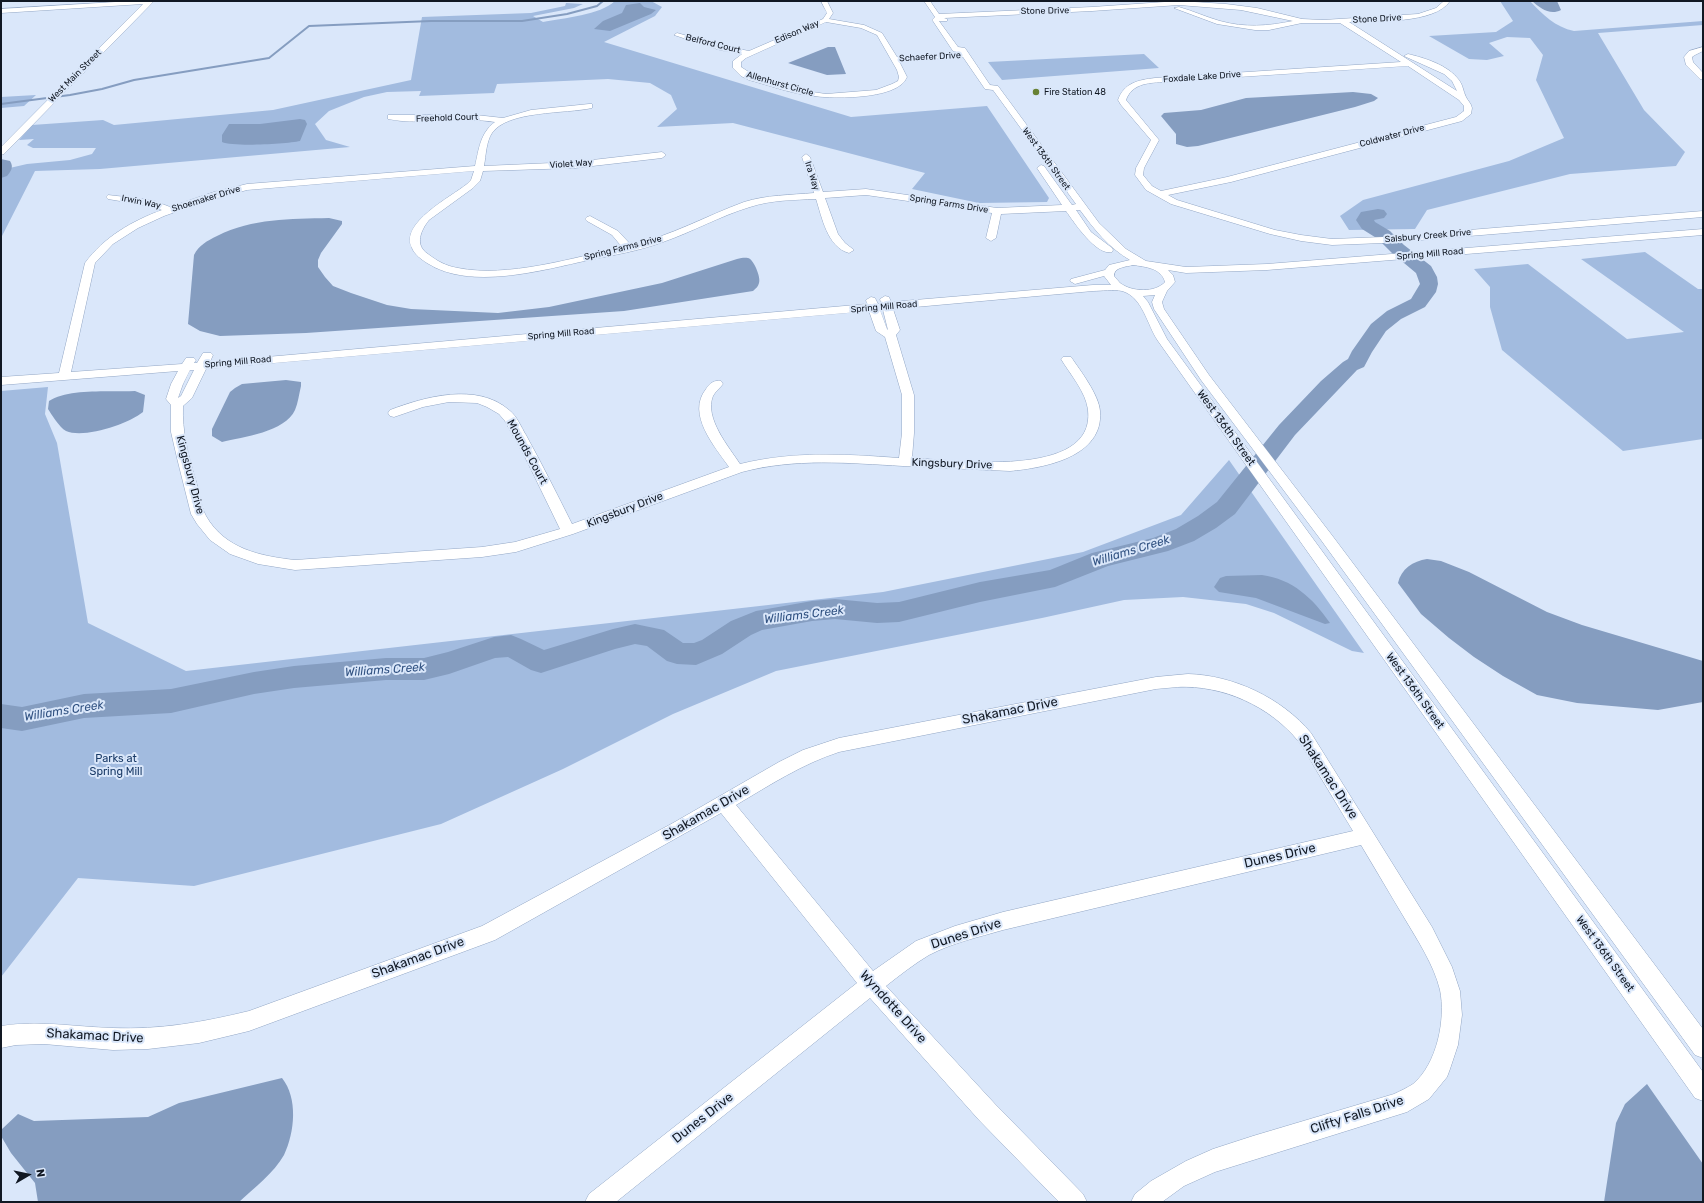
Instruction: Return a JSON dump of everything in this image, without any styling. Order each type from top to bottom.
[{"type":"street","points":[[1,11],[150,1]]},
{"type":"street","name":"West Main Street","points":[[2,151],[150,1]]},
{"type":"street","name":"Edison Way","points":[[749,53],[825,20],[830,13],[824,1]]},
{"type":"street","name":"West 136th Street","points":[[927,1],[938,17],[949,25]]},
{"type":"street","name":"Stone Drive","points":[[1152,5],[1176,8],[1220,23],[1237,27],[1262,28],[1302,21],[1342,21],[1418,16],[1429,14],[1442,8],[1447,1]]},
{"type":"street","name":"West Main Street","points":[[63,78],[140,2]]},
{"type":"street","name":"Stone Drive","points":[[938,17],[1033,10],[1080,10],[1181,3],[1239,8],[1302,21]]},
{"type":"street","points":[[1194,13],[1192,10],[1194,7],[1206,4]]},
{"type":"street","points":[[1274,15],[1279,19],[1281,25]]},
{"type":"street","name":"West 136th Street","points":[[938,17],[935,20],[956,49],[964,52]]},
{"type":"street","name":"Allenhurst Circle","points":[[749,53],[737,61],[736,66],[744,74],[805,93],[826,96],[867,94],[895,86],[901,82],[903,77],[901,70],[880,34],[862,26],[825,20]]},
{"type":"street","points":[[1342,21],[1462,98]]},
{"type":"street","name":"Belford Court","points":[[677,35],[723,48],[749,53]]},
{"type":"street","name":"West 136th Street","points":[[957,37],[965,49],[964,52],[989,91],[995,88],[1081,207],[1114,244],[1142,263]]},
{"type":"street","points":[[1703,49],[1692,53],[1688,57],[1689,63],[1703,77]]},
{"type":"street","points":[[1387,50],[1410,56],[1444,72],[1454,79],[1460,89],[1462,98]]},
{"type":"street","name":"Schaefer Drive","points":[[894,59],[964,52]]},
{"type":"street","name":"Foxdale Lake Drive","points":[[1159,194],[1149,188],[1139,175],[1140,168],[1154,140],[1153,136],[1122,100],[1127,89],[1133,85],[1153,80],[1409,64]]},
{"type":"street","name":"West Main Street","points":[[1,140],[47,94]]},
{"type":"street","name":"Coldwater Drive","points":[[1159,194],[1228,180],[1459,119],[1468,112],[1469,108],[1462,98]]},
{"type":"street","name":"Spring Farms Drive","points":[[589,106],[566,110],[530,113],[504,121],[493,127],[486,134],[475,181],[426,218],[420,225],[414,240],[416,248],[426,258],[441,266],[460,271],[496,273],[535,268],[660,240],[761,200],[866,192],[997,211],[1081,207]]},
{"type":"street","name":"Freehold Court","points":[[391,117],[418,119],[473,116],[504,121]]},
{"type":"street","name":"Violet Way","points":[[479,168],[575,165],[662,155]]},
{"type":"street","name":"Ira Way","points":[[806,157],[833,235],[841,245],[849,250]]},
{"type":"street","name":"West 136th Street","points":[[1036,161],[1068,208],[1088,234],[1111,252],[1113,258],[1109,276],[1111,280],[1143,302],[1162,340],[1703,1090]]},
{"type":"street","name":"Shoemaker Drive","points":[[65,372],[90,263],[132,226],[170,210],[217,194],[247,187],[479,168]]},
{"type":"street","name":"Salsbury Creek Drive","points":[[1159,194],[1174,202],[1286,235],[1332,242],[1383,240],[1703,214]]},
{"type":"street","name":"Irwin Way","points":[[111,197],[152,203],[170,210]]},
{"type":"street","points":[[991,238],[997,211]]},
{"type":"street","points":[[590,219],[615,233],[629,248]]},
{"type":"street","name":"Spring Mill Road","points":[[887,302],[1093,288],[1147,293],[1192,279],[1258,276],[1402,260],[1417,255],[1703,232]]},
{"type":"street","name":"Spring Mill Road","points":[[1,381],[65,372],[872,304],[1069,282],[1126,263],[1142,263],[1157,267],[1189,270],[1402,260],[1426,262],[1703,240]]},
{"type":"street","points":[[1157,267],[1169,275],[1171,280],[1166,288]]},
{"type":"street","name":"West 136th Street","points":[[1166,288],[1157,302],[1162,315],[1205,377],[1703,1047]]},
{"type":"street","points":[[887,302],[894,330],[890,335]]},
{"type":"street","points":[[872,304],[882,331],[890,335],[908,395],[908,433],[905,462]]},
{"type":"street","name":"Kingsbury Drive","points":[[189,362],[177,384],[172,399],[177,404],[176,420],[185,464],[199,515],[220,542],[228,548],[247,557],[279,564],[295,565],[482,552],[528,544],[568,531],[737,469],[767,461],[807,457],[833,457],[905,462],[1025,466],[1048,462],[1059,458],[1084,441],[1091,430],[1094,419],[1094,410],[1067,359]]},
{"type":"street","points":[[177,404],[186,398],[205,360]]},
{"type":"street","name":"Spring Mill Road","points":[[1,373],[65,372]]},
{"type":"street","points":[[717,384],[707,396],[705,405],[707,415],[712,432],[737,469]]},
{"type":"street","name":"Mounds Court","points":[[394,413],[446,398],[461,398],[486,402],[503,411],[530,453],[568,531]]},
{"type":"street","name":"Shakamac Drive","points":[[1,1036],[22,1033],[52,1033],[111,1039],[147,1040],[193,1034],[249,1020],[488,933],[679,829],[723,802],[809,755],[839,745],[1156,683],[1187,681],[1218,685],[1240,691],[1271,707],[1304,736],[1366,836]]},
{"type":"street","name":"Wyndotte Drive","points":[[723,802],[871,984],[987,1112],[1075,1202]]},
{"type":"street","name":"Dunes Drive","points":[[596,1202],[871,984],[924,948],[955,935],[1003,921],[1366,836]]},
{"type":"street","name":"Clifty Falls Drive","points":[[1143,1202],[1158,1189],[1200,1166],[1249,1148],[1399,1104],[1421,1091],[1439,1069],[1447,1045],[1452,1015],[1448,985],[1442,967],[1425,934],[1366,836]]},
{"type":"green space","points":[[615,1],[651,1],[662,7],[655,16],[604,42],[851,117],[987,106],[1049,198],[1047,202],[979,203],[912,189],[925,173],[733,123],[657,127],[677,109],[671,95],[650,83],[608,79],[497,84],[494,93],[419,96],[421,91],[387,92],[364,97],[329,111],[315,124],[326,140],[350,147],[100,169],[35,171],[1,238],[1,170],[27,164],[70,160],[92,154],[96,148],[33,148],[27,145],[34,139],[19,140],[32,125],[103,120],[114,125],[273,110],[411,80],[422,17],[531,13],[565,6],[566,3],[583,4],[574,8],[533,16],[543,22],[591,13],[608,6]]},
{"type":"green space","points":[[1500,1],[1530,1],[1545,16],[1555,23],[1561,27],[1574,31],[1703,21],[1703,25],[1598,33],[1644,110],[1685,152],[1676,166],[1570,174],[1427,210],[1415,229],[1349,230],[1340,216],[1363,200],[1509,161],[1564,138],[1536,80],[1543,55],[1530,38],[1507,37],[1489,43],[1504,56],[1487,60],[1469,59],[1429,36],[1496,32],[1513,21]]},
{"type":"green space","points":[[1144,54],[1159,68],[1002,80],[988,62]]},
{"type":"green space","points":[[36,95],[24,106],[1,108],[1,97]]},
{"type":"green space","points":[[1645,252],[1698,289],[1703,289],[1703,439],[1623,451],[1502,350],[1490,307],[1490,287],[1474,269],[1528,264],[1627,339],[1684,332],[1581,259]]},
{"type":"green space","name":"Parks at Spring Mill","points":[[48,387],[45,414],[57,443],[88,623],[186,671],[883,592],[1083,552],[1181,515],[1229,460],[1364,653],[1352,651],[1274,613],[1246,604],[1183,597],[1124,600],[1042,618],[776,671],[673,714],[563,769],[441,824],[194,886],[78,878],[1,977],[1,391]]},
{"type":"shaded area","points":[[1532,1],[1557,1],[1561,10],[1557,12],[1549,12],[1542,9]]},
{"type":"shaded area","points":[[640,3],[644,7],[656,10],[651,14],[610,31],[594,29],[603,21],[622,13],[626,5]]},
{"type":"shaded area","points":[[828,47],[835,47],[846,74],[827,75],[788,63]]},
{"type":"shaded area","points":[[1353,92],[1371,94],[1378,98],[1374,101],[1355,107],[1198,146],[1187,147],[1176,144],[1176,134],[1161,116],[1164,113],[1201,110],[1246,98]]},
{"type":"shaded area","points":[[300,119],[305,120],[307,124],[300,141],[248,145],[228,144],[222,142],[222,135],[229,124],[260,124]]},
{"type":"shaded area","points":[[329,218],[342,221],[342,224],[321,253],[318,260],[318,267],[333,286],[387,305],[411,309],[498,313],[549,307],[662,283],[744,258],[750,259],[756,267],[759,284],[753,291],[624,311],[306,333],[220,336],[200,331],[188,324],[194,255],[204,244],[231,230],[258,223],[286,219]]},
{"type":"shaded area","points":[[286,380],[301,382],[301,386],[295,410],[282,424],[263,432],[222,442],[212,436],[212,429],[230,392],[235,388],[242,384]]},
{"type":"shaded area","points":[[135,391],[145,395],[143,412],[127,421],[94,432],[74,433],[66,431],[58,424],[48,409],[49,401],[67,394],[78,392]]},
{"type":"shaded area","points":[[1427,559],[1441,561],[1469,572],[1547,612],[1582,625],[1703,661],[1703,702],[1658,710],[1577,703],[1537,695],[1503,676],[1474,657],[1421,614],[1398,583],[1408,566]]},
{"type":"shaded area","points":[[1262,575],[1283,581],[1301,591],[1309,598],[1330,623],[1325,624],[1256,598],[1219,592],[1214,587],[1220,578],[1226,576]]},
{"type":"shaded area","points":[[282,1078],[291,1095],[293,1105],[291,1136],[288,1146],[280,1162],[275,1168],[239,1202],[38,1202],[35,1183],[11,1153],[1,1136],[1,1130],[18,1114],[34,1121],[148,1117],[179,1103]]},
{"type":"shaded area","points":[[1647,1084],[1703,1164],[1703,1202],[1604,1202],[1616,1123],[1625,1104]]},
{"type":"waterway","points":[[1,104],[70,95],[102,89],[134,80],[269,58],[309,26],[431,21],[522,21],[567,14],[597,6],[603,1]]},
{"type":"waterway","name":"Williams Creek","points":[[1,164],[4,164],[4,169],[1,173]]},
{"type":"waterway","name":"Williams Creek","points":[[1,716],[22,719],[84,706],[171,701],[254,683],[294,677],[386,669],[424,669],[449,663],[494,648],[511,646],[541,662],[613,639],[635,634],[654,637],[677,653],[696,654],[712,647],[741,628],[756,621],[812,611],[835,609],[877,613],[899,612],[980,592],[1055,578],[1101,559],[1159,545],[1185,535],[1207,522],[1226,508],[1287,430],[1329,386],[1350,366],[1357,363],[1362,351],[1372,339],[1378,328],[1394,315],[1418,303],[1426,292],[1429,284],[1428,277],[1424,270],[1398,249],[1384,235],[1368,225],[1365,220],[1367,216],[1378,214]]},
{"type":"place","name":"Fire Station 48","points":[[1036,92]]}]
